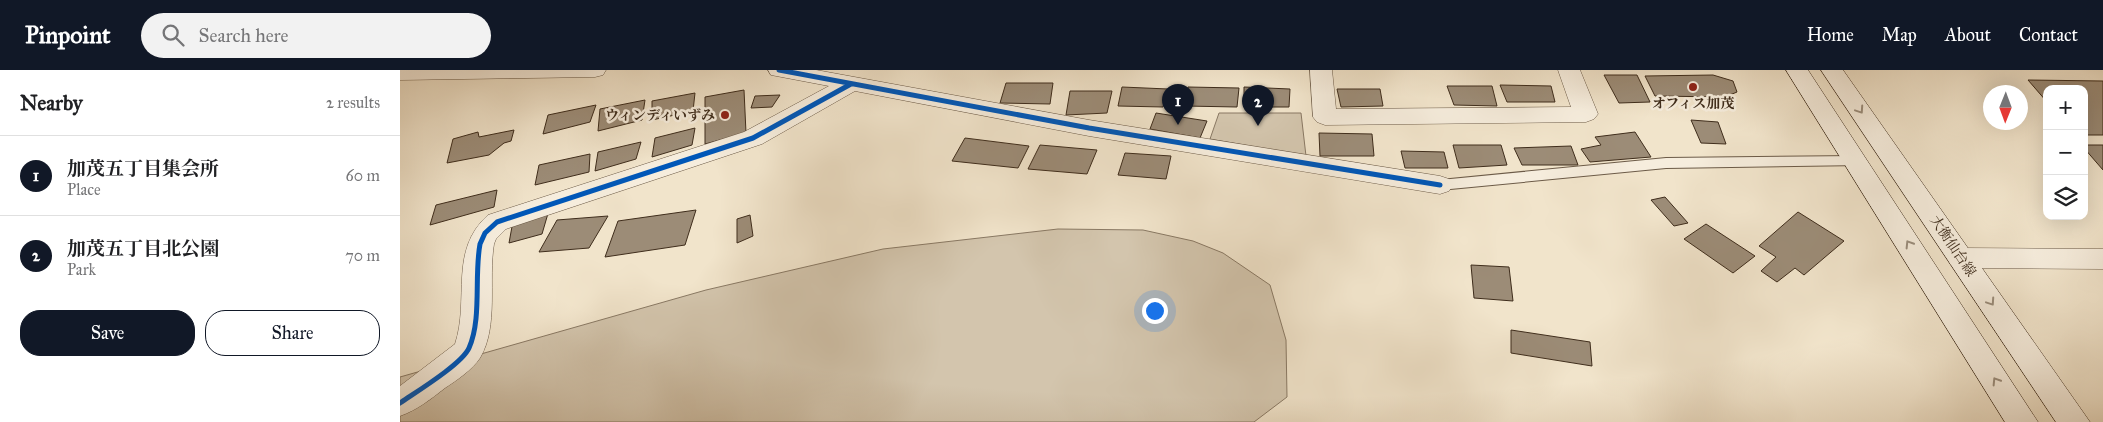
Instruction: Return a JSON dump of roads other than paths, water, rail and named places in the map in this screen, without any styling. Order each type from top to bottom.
[{"type":"street","points":[[400,73],[595,70]]},
{"type":"street","points":[[779,70],[1070,124],[1440,185]]},
{"type":"street","points":[[1321,70],[1325,117],[1586,114],[1569,70]]},
{"type":"street","points":[[1797,70],[1857,161],[2022,422]]},
{"type":"street","name":"大衡仙台線","points":[[1832,70],[2074,422]]},
{"type":"street","points":[[400,403],[428,384],[468,350],[475,328],[479,253],[483,236],[497,222],[753,138],[851,84]]},
{"type":"street","points":[[1961,258],[2103,259]]},
{"type":"lane","points":[[1440,185],[1666,163],[1857,161]]},
{"type":"place","name":"オフィス加茂","points":[[1693,87]]},
{"type":"place","name":"ウィンディいずみ","points":[[725,115]]},
{"type":"place","name":"加茂五丁目集会所","points":[[1178,125]]},
{"type":"place","name":"加茂五丁目北公園","points":[[1258,126]]}]
